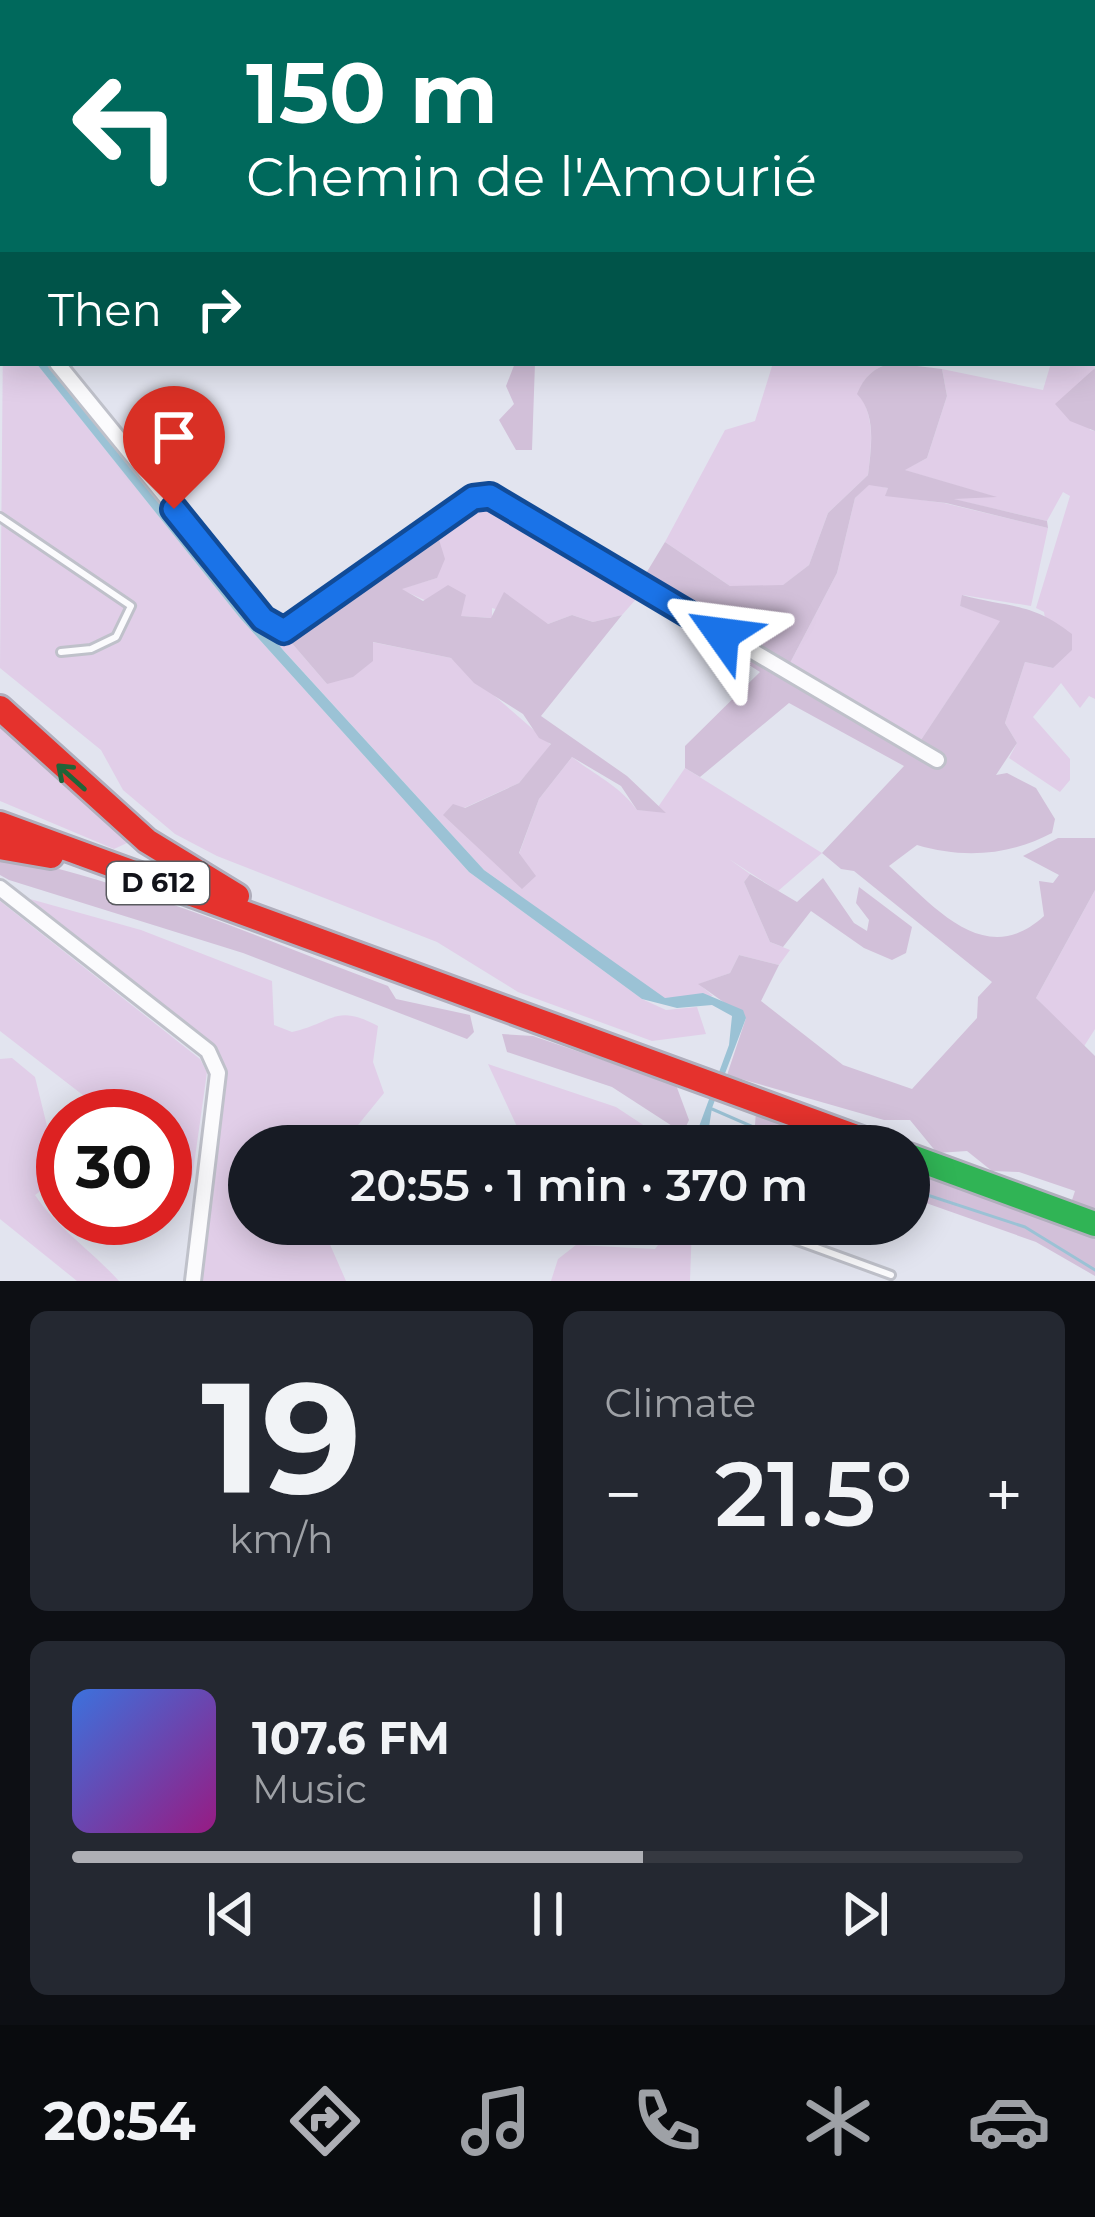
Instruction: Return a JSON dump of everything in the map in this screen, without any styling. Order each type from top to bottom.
[{"type":"highway","name":"D 612","points":[[0,708],[99,802],[176,863],[214,886],[403,971]]},
{"type":"highway","name":"D 612","points":[[0,824],[823,1125]]},
{"type":"highway","name":"D 612","points":[[0,847],[65,860],[316,940]]},
{"type":"highway","points":[[930,1164],[1095,1224]]},
{"type":"street","points":[[58,366],[272,627],[296,627],[473,498],[490,496],[937,760]]},
{"type":"street","points":[[4,889],[208,1051],[214,1062],[218,1073],[193,1281]]},
{"type":"lane","points":[[0,517],[130,606],[116,637],[91,649],[61,652]]},
{"type":"lane","points":[[809,1245],[891,1275]]},
{"type":"shaded area","points":[[3,366],[38,366],[240,618],[469,872],[642,999],[666,1010],[697,1007],[706,1034],[652,1041],[518,992],[437,942],[217,856],[175,834],[123,790],[101,750],[0,668]]},
{"type":"shaded area","points":[[514,366],[535,366],[532,450],[516,450],[499,420],[514,404],[506,386]]},
{"type":"shaded area","points":[[772,366],[883,366],[870,374],[858,394],[870,422],[868,475],[828,513],[809,565],[782,586],[730,586],[665,542],[725,430],[755,421]]},
{"type":"shaded area","points":[[883,366],[942,369],[947,396],[927,458],[905,470],[997,497],[954,499],[1047,521],[1048,528],[946,503],[885,496],[888,488],[869,485],[855,498],[837,573],[790,663],[921,740],[1000,621],[960,606],[962,595],[1032,611],[1072,634],[1072,650],[1053,668],[1025,662],[1005,723],[1017,743],[996,775],[1007,773],[1036,788],[1055,819],[1052,833],[1020,846],[986,852],[917,845],[889,866],[962,927],[1001,937],[1022,931],[1044,916],[1039,881],[1053,883],[1059,875],[1023,856],[1058,838],[1095,838],[1095,890],[1036,998],[1095,1056],[1095,1211],[1071,1203],[1075,1191],[1019,1172],[992,1171],[967,1151],[937,1153],[930,1144],[930,1125],[884,1120],[727,1075],[746,1018],[698,984],[730,973],[739,955],[779,965],[761,1001],[843,1065],[912,1089],[977,1018],[978,997],[992,982],[854,871],[841,869],[822,853],[904,766],[789,703],[700,777],[685,768],[685,746],[760,672],[727,651],[725,631],[642,580],[665,542],[730,586],[783,585],[809,565],[828,513],[868,475],[870,422],[857,394],[870,374]]},
{"type":"shaded area","points":[[1050,366],[1095,366],[1078,387],[1090,430],[1095,431],[1095,699],[1089,696],[1080,708],[1061,683],[1033,717],[1070,759],[1070,780],[1060,792],[1009,758],[1017,743],[1005,723],[1025,662],[1053,668],[1044,612],[1036,608],[1070,496],[1063,492],[1047,521],[948,498],[992,496],[904,470],[927,458],[947,396],[942,369],[1043,390]]},
{"type":"shaded area","points":[[1095,368],[1095,431],[1070,421],[1055,404]]},
{"type":"shaded area","points":[[869,484],[888,488],[886,495],[944,503],[1048,528],[1031,606],[963,595],[960,606],[1001,620],[921,740],[790,663],[837,573],[855,498]]},
{"type":"shaded area","points":[[485,501],[500,506],[637,598],[622,615],[593,622],[572,615],[548,624],[492,608],[492,618],[460,616],[400,589],[437,578],[436,530],[469,517],[465,509]]},
{"type":"shaded area","points":[[436,530],[445,559],[437,578],[402,589],[423,601],[448,585],[466,595],[461,616],[491,618],[504,592],[548,624],[572,615],[593,622],[622,615],[541,716],[627,776],[666,813],[637,810],[621,786],[572,757],[539,799],[519,853],[536,876],[522,889],[443,815],[453,804],[465,808],[519,783],[551,744],[539,738],[523,714],[474,683],[451,658],[373,642],[373,661],[353,677],[327,684],[290,641],[290,635]]},
{"type":"shaded area","points":[[275,641],[290,641],[327,684],[372,642],[451,658],[551,745],[519,783],[464,808],[519,854],[539,799],[572,757],[615,787],[637,810],[663,811],[658,807],[685,768],[822,853],[778,891],[729,859],[750,874],[744,882],[770,942],[790,950],[779,965],[739,955],[730,973],[699,984],[713,996],[663,998],[484,870]]},
{"type":"shaded area","points":[[0,724],[127,843],[114,849],[0,801]]},
{"type":"shaded area","points":[[0,855],[148,896],[388,986],[396,999],[470,1015],[474,1032],[467,1039],[243,953],[9,880],[0,875]]},
{"type":"shaded area","points":[[750,874],[797,902],[823,878],[854,923],[867,931],[869,920],[856,903],[859,887],[912,927],[906,953],[892,960],[864,948],[811,911],[783,947],[770,942],[744,882]]},
{"type":"shaded area","points":[[1095,890],[1095,1029],[1083,1048],[1036,998]]},
{"type":"shaded area","points":[[30,899],[141,930],[272,981],[274,1025],[292,1032],[343,1015],[378,1026],[373,1062],[384,1093],[358,1125],[228,1125],[228,1245],[330,1245],[346,1281],[202,1281],[223,1061],[209,1043]]},
{"type":"shaded area","points":[[0,901],[200,1059],[207,1072],[192,1179],[192,1089],[75,1089],[0,1031]]},
{"type":"shaded area","points":[[502,1034],[533,1036],[676,1085],[689,1120],[687,1125],[671,1125],[612,1087],[507,1052]]},
{"type":"shaded area","points":[[12,1058],[35,1077],[38,1089],[36,1245],[82,1245],[119,1281],[77,1281],[0,1219],[0,1059]]},
{"type":"shaded area","points":[[488,1064],[616,1107],[643,1125],[516,1125]]},
{"type":"shaded area","points":[[756,1111],[792,1125],[755,1125]]},
{"type":"shaded area","points":[[930,1178],[1095,1239],[1095,1276],[1036,1242],[930,1204]]},
{"type":"shaded area","points":[[576,1245],[655,1249],[658,1245],[691,1245],[690,1281],[551,1281],[558,1259]]},
{"type":"water","points":[[38,366],[52,366],[283,650],[484,870],[665,998],[703,993],[743,1010],[746,1018],[709,1125],[700,1125],[729,1045],[732,1016],[712,1005],[677,1008],[642,999],[469,872],[240,618]]},
{"type":"waterway","points":[[712,1109],[749,1125]]},
{"type":"waterway","points":[[930,1196],[1025,1227],[1095,1270]]},
{"type":"traffic: fast","points":[[930,1164],[1095,1224]]},
{"type":"traffic: jam","points":[[0,708],[147,841],[237,896]]},
{"type":"traffic: jam","points":[[0,824],[824,1125]]},
{"type":"traffic: jam","points":[[0,847],[51,856]]},
{"type":"route","points":[[174,509],[263,619],[284,631],[296,627],[473,498],[490,496],[722,634]]}]
